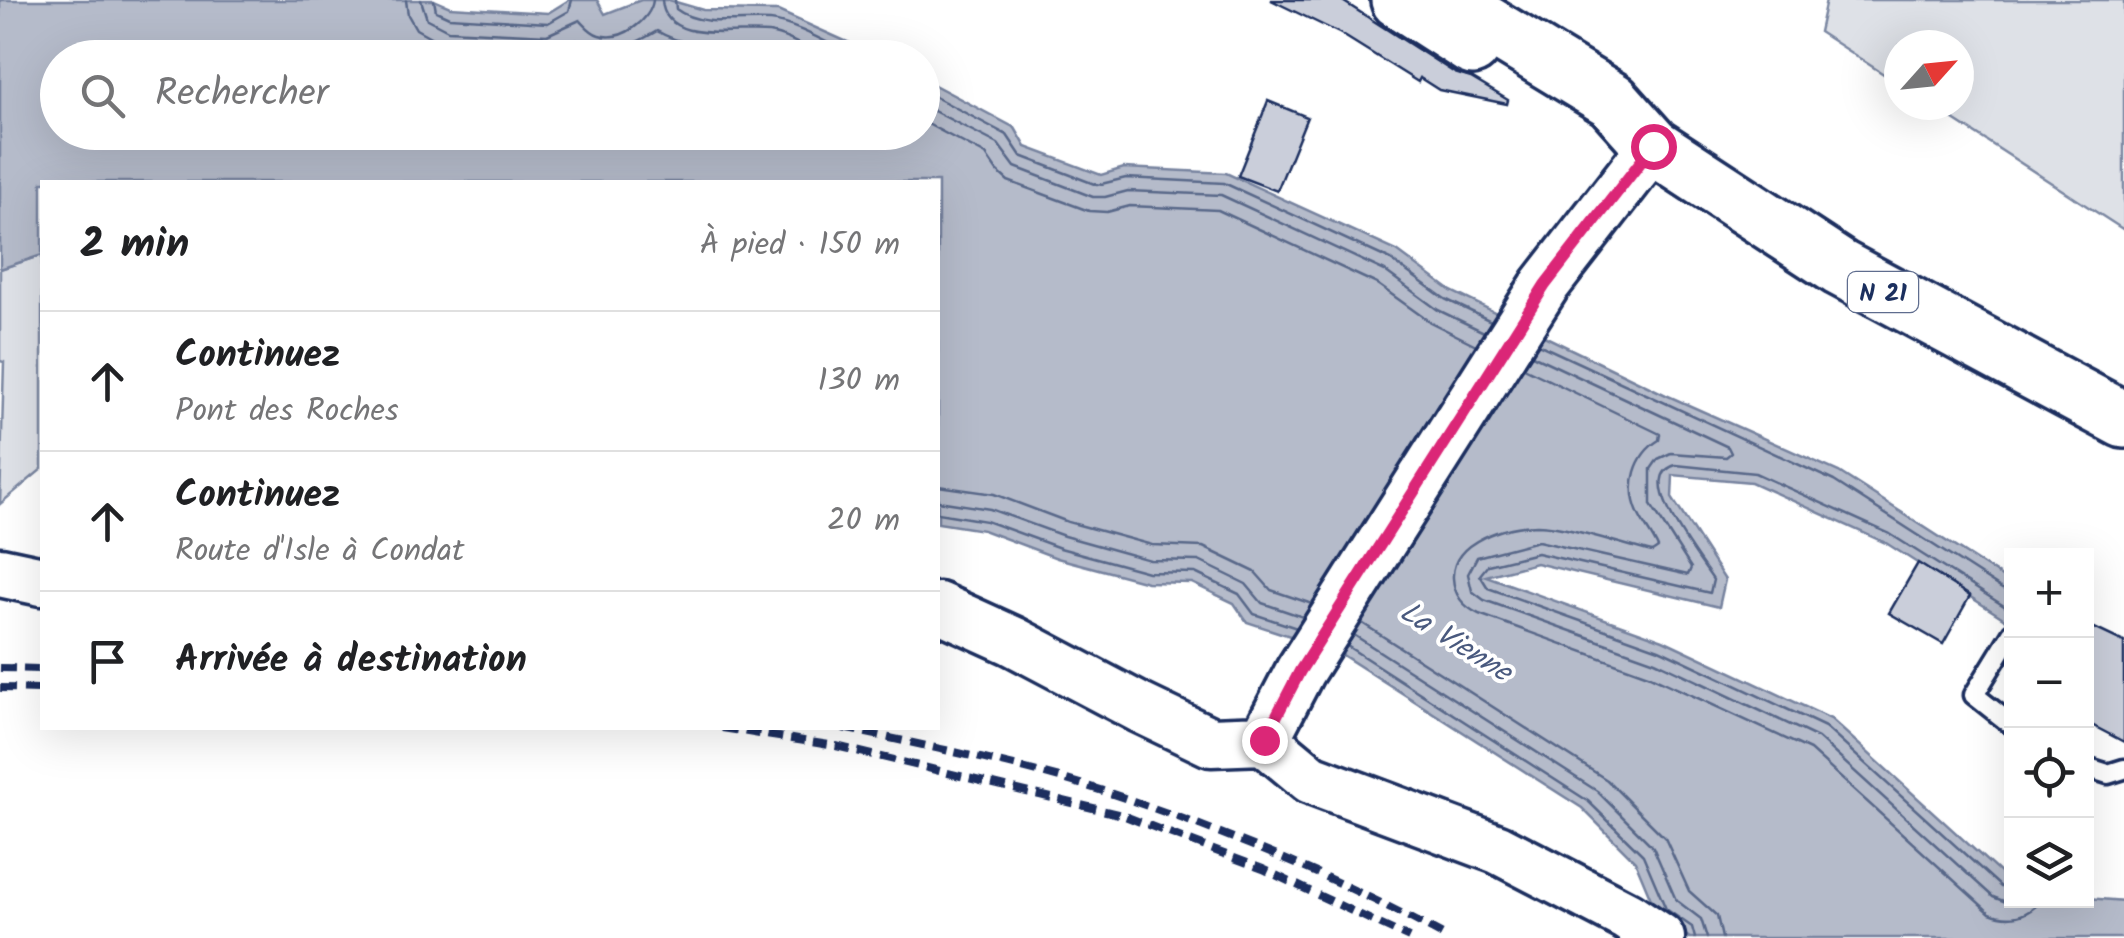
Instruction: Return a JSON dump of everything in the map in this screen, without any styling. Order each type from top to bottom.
[{"type":"main road","name":"N 21","points":[[1399,0],[1610,134],[1653,146]]},
{"type":"main road","name":"N 21","points":[[1447,0],[1612,100],[1653,146],[1840,268],[2124,420]]},
{"type":"street","points":[[1264,740],[1300,671],[1545,285],[1653,146]]},
{"type":"street","points":[[0,572],[40,581]]},
{"type":"street","points":[[940,608],[1013,640],[1211,742],[1264,740],[1312,779],[1498,849],[1627,916],[1660,938]]},
{"type":"lane","points":[[2004,646],[1974,696],[2004,719]]},
{"type":"lane","points":[[2094,770],[2108,774],[2124,769]]},
{"type":"shaded area","points":[[1826,0],[2124,0],[2124,230],[1954,120],[1974,120],[1974,30],[1884,30],[1884,74],[1819,32]]},
{"type":"shaded area","points":[[40,256],[40,471],[0,504],[4,362],[0,361],[0,269]]},
{"type":"water","name":"La Vienne","points":[[0,0],[434,0],[450,7],[548,13],[569,0],[597,0],[605,14],[641,0],[669,0],[703,10],[778,11],[843,40],[40,40],[40,150],[940,150],[940,88],[1015,128],[1026,147],[1101,175],[1124,168],[1226,173],[1397,251],[1451,291],[1666,395],[1839,472],[2004,578],[2004,619],[1886,543],[1751,482],[1673,475],[1672,498],[1725,580],[1719,607],[1536,563],[1486,576],[1663,640],[1831,719],[2004,877],[2004,908],[2094,908],[2094,899],[2124,901],[2124,938],[1690,938],[1658,916],[1635,861],[1582,808],[1336,651],[1247,622],[1234,603],[1192,583],[1147,582],[1057,558],[983,530],[940,523],[940,180],[40,180],[40,256],[0,269]]},
{"type":"building","points":[[1271,0],[1341,0],[1455,73],[1508,100],[1507,104],[1439,90],[1420,78],[1418,82],[1341,34]]},
{"type":"building","points":[[1268,101],[1307,117],[1277,191],[1238,176]]},
{"type":"building","points":[[1918,563],[1970,596],[1943,644],[1889,613]]},
{"type":"building","points":[[2094,628],[2124,642],[2124,742],[2094,726]]},
{"type":"railway","points":[[0,668],[40,669]]},
{"type":"railway","points":[[0,688],[40,689]]},
{"type":"railway","points":[[735,730],[836,746],[1122,815],[1263,869],[1409,938]]},
{"type":"railway","points":[[852,730],[1026,769],[1133,801],[1293,863],[1448,938]]},
{"type":"route","points":[[1264,740],[1300,671],[1545,285],[1653,146]]}]
